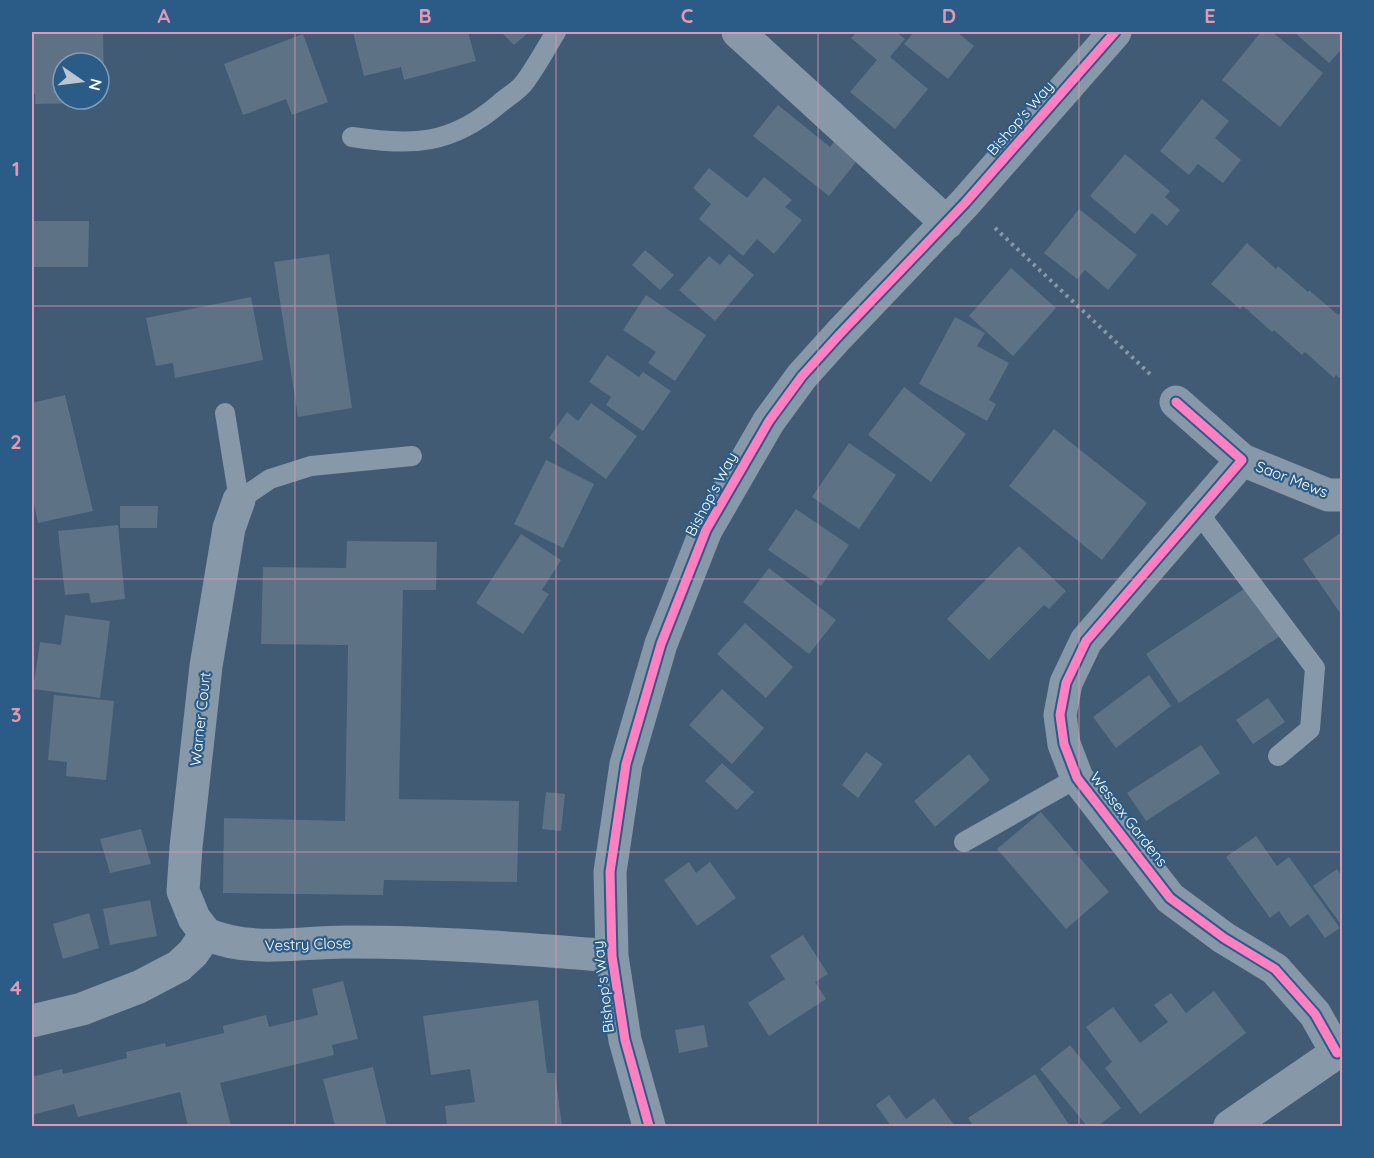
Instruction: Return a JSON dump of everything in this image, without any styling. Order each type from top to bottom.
[{"type":"street","points":[[738,32],[956,213]]},
{"type":"street","name":"Bishop's Way","points":[[649,1126],[625,1040],[612,956],[610,872],[627,764],[661,644],[706,530],[769,421],[802,376],[956,213],[1115,32]]},
{"type":"street","points":[[1176,402],[1242,460]]},
{"type":"street","name":"Saor Mews","points":[[1242,460],[1328,495],[1342,495]]},
{"type":"street","name":"Wessex Gardens","points":[[1242,460],[1086,641],[1066,683],[1060,715],[1064,744],[1077,778],[1170,898],[1224,938],[1275,969],[1315,1014],[1340,1051]]},
{"type":"street","name":"Warner Court","points":[[206,934],[194,918],[183,891],[206,666],[229,528],[239,500]]},
{"type":"street","points":[[32,1021],[82,1009],[140,987],[179,966],[193,953],[206,934]]},
{"type":"street","name":"Vestry Close","points":[[206,934],[223,941],[244,945],[348,942],[454,944],[612,956]]},
{"type":"street","points":[[1230,1126],[1340,1051]]},
{"type":"lane","points":[[352,137],[386,142],[421,141],[458,132],[480,120],[523,84],[556,32]]},
{"type":"lane","points":[[225,413],[239,500],[270,479],[311,466],[412,456]]},
{"type":"lane","points":[[1197,512],[1315,668],[1310,729],[1278,756]]},
{"type":"lane","points":[[964,842],[1077,778]]},
{"type":"path","points":[[956,213],[999,231],[1176,402]]},
{"type":"building","points":[[32,32],[103,32],[103,51],[51,51],[51,104],[35,104],[35,94],[32,94]]},
{"type":"building","points":[[353,32],[468,32],[476,61],[404,80],[401,67],[364,76]]},
{"type":"building","points":[[501,32],[529,32],[514,45]]},
{"type":"building","points":[[857,32],[896,32],[905,39],[890,57],[928,89],[895,129],[850,92],[877,60],[851,38]]},
{"type":"building","points":[[914,32],[957,32],[974,46],[948,79],[904,44]]},
{"type":"building","points":[[1261,32],[1272,32],[1323,73],[1280,127],[1222,80]]},
{"type":"building","points":[[1294,32],[1342,32],[1342,53],[1340,51],[1329,63]]},
{"type":"building","points":[[303,34],[328,102],[292,115],[286,99],[243,115],[224,64]]},
{"type":"building","points":[[1202,99],[1229,121],[1215,138],[1241,160],[1223,183],[1198,164],[1189,175],[1160,151]]},
{"type":"building","points":[[778,105],[830,147],[841,133],[864,152],[829,196],[753,136]]},
{"type":"building","points":[[1125,154],[1170,191],[1165,197],[1180,210],[1167,226],[1152,213],[1135,234],[1090,196]]},
{"type":"building","points":[[709,168],[747,198],[764,177],[792,200],[785,207],[802,220],[774,254],[757,239],[743,256],[699,219],[711,204],[693,188]]},
{"type":"building","points":[[1079,209],[1137,255],[1108,290],[1085,270],[1077,279],[1044,253]]},
{"type":"building","points":[[32,221],[89,221],[88,267],[32,267]]},
{"type":"building","points":[[1247,243],[1276,269],[1278,266],[1308,292],[1309,290],[1342,316],[1342,380],[1336,375],[1334,378],[1305,352],[1302,355],[1274,330],[1272,332],[1243,306],[1240,309],[1211,284]]},
{"type":"building","points":[[645,250],[674,275],[660,290],[632,265]]},
{"type":"building","points":[[329,254],[352,408],[298,417],[274,262]]},
{"type":"building","points":[[729,254],[754,275],[715,321],[679,290],[709,256],[720,265]]},
{"type":"building","points":[[1011,268],[1056,308],[1013,356],[969,316]]},
{"type":"building","points":[[646,295],[706,335],[675,381],[648,363],[656,352],[623,330]]},
{"type":"building","points":[[251,297],[263,360],[175,378],[173,363],[156,366],[146,318]]},
{"type":"building","points":[[955,317],[985,333],[977,346],[1009,363],[989,400],[996,404],[987,421],[919,384]]},
{"type":"building","points":[[607,355],[639,377],[643,372],[671,391],[643,431],[606,405],[611,397],[589,382]]},
{"type":"building","points":[[904,387],[966,434],[931,482],[868,435]]},
{"type":"building","points":[[65,395],[93,511],[38,523],[32,495],[32,403]]},
{"type":"building","points":[[591,403],[637,436],[606,479],[549,438],[567,412],[578,421]]},
{"type":"building","points":[[1054,429],[1147,503],[1102,560],[1009,486]]},
{"type":"building","points":[[849,443],[896,475],[859,529],[812,497]]},
{"type":"building","points":[[546,460],[594,484],[563,548],[514,524]]},
{"type":"building","points":[[120,506],[158,506],[157,528],[120,528]]},
{"type":"building","points":[[796,509],[849,545],[821,586],[768,550]]},
{"type":"building","points":[[118,525],[125,599],[91,603],[89,593],[65,595],[58,531]]},
{"type":"building","points":[[1342,532],[1342,611],[1340,613],[1303,559]]},
{"type":"building","points":[[521,534],[561,560],[542,590],[549,594],[523,634],[476,603]]},
{"type":"building","points":[[347,541],[437,542],[436,590],[403,590],[399,799],[519,801],[517,882],[384,880],[383,895],[223,893],[224,818],[345,821],[348,645],[261,644],[263,567],[346,568]]},
{"type":"building","points":[[1019,546],[1066,591],[1049,609],[1044,605],[989,660],[947,619]]},
{"type":"building","points":[[769,568],[836,620],[809,654],[743,602]]},
{"type":"building","points":[[1247,587],[1280,636],[1179,703],[1146,654]]},
{"type":"building","points":[[65,615],[110,621],[100,698],[33,689],[40,642],[61,645]]},
{"type":"building","points":[[745,623],[793,667],[766,698],[717,654]]},
{"type":"building","points":[[1149,675],[1171,706],[1116,748],[1093,717]]},
{"type":"building","points":[[722,689],[764,728],[732,764],[689,725]]},
{"type":"building","points":[[54,695],[114,701],[106,780],[66,776],[67,762],[48,760]]},
{"type":"building","points":[[1268,698],[1285,722],[1253,744],[1236,720]]},
{"type":"building","points":[[1201,745],[1220,773],[1146,821],[1127,793]]},
{"type":"building","points":[[866,752],[883,764],[858,798],[842,785]]},
{"type":"building","points":[[969,754],[990,780],[935,827],[914,801]]},
{"type":"building","points":[[722,763],[754,792],[737,810],[705,781]]},
{"type":"building","points":[[546,792],[565,794],[561,831],[542,829]]},
{"type":"building","points":[[1041,812],[1109,892],[1066,929],[997,849]]},
{"type":"building","points":[[141,829],[151,864],[110,873],[100,839]]},
{"type":"building","points":[[1256,836],[1277,866],[1289,857],[1340,928],[1325,938],[1308,914],[1290,927],[1279,911],[1270,918],[1226,857]]},
{"type":"building","points":[[689,862],[696,873],[710,862],[736,898],[697,926],[664,880]]},
{"type":"building","points":[[1337,869],[1342,877],[1342,926],[1313,886]]},
{"type":"building","points":[[150,900],[157,936],[110,945],[103,909]]},
{"type":"building","points":[[89,913],[99,948],[63,959],[53,924]]},
{"type":"building","points":[[803,935],[828,974],[815,982],[826,999],[769,1036],[748,1003],[785,979],[770,956]]},
{"type":"building","points":[[343,981],[358,1039],[332,1045],[334,1055],[220,1083],[231,1126],[188,1126],[180,1092],[78,1117],[74,1104],[32,1115],[32,1077],[62,1069],[63,1074],[127,1058],[126,1052],[165,1043],[166,1047],[224,1033],[223,1026],[266,1015],[269,1027],[318,1015],[312,989]]},
{"type":"building","points":[[1214,991],[1246,1033],[1140,1114],[1105,1068],[1112,1062],[1086,1027],[1113,1007],[1140,1043],[1168,1022],[1154,1005],[1171,993],[1186,1013]]},
{"type":"building","points":[[538,1000],[547,1073],[555,1073],[562,1126],[447,1126],[445,1106],[475,1102],[470,1069],[431,1075],[423,1016]]},
{"type":"building","points":[[704,1025],[708,1047],[679,1053],[675,1030]]},
{"type":"building","points":[[1070,1045],[1121,1108],[1098,1126],[1087,1126],[1040,1069]]},
{"type":"building","points":[[373,1067],[387,1126],[335,1126],[323,1079]]},
{"type":"building","points":[[1035,1074],[1070,1126],[973,1126],[968,1118]]},
{"type":"building","points":[[889,1095],[906,1119],[934,1098],[955,1126],[891,1126],[876,1105]]},
{"type":"cycle path","points":[[649,1126],[625,1040],[612,956],[610,872],[626,764],[661,644],[706,530],[769,421],[802,376],[965,203],[1115,32]]},
{"type":"cycle path","points":[[1176,402],[1242,460],[1086,641],[1066,683],[1060,715],[1064,744],[1077,778],[1170,898],[1224,938],[1275,969],[1315,1014],[1337,1053]]}]
